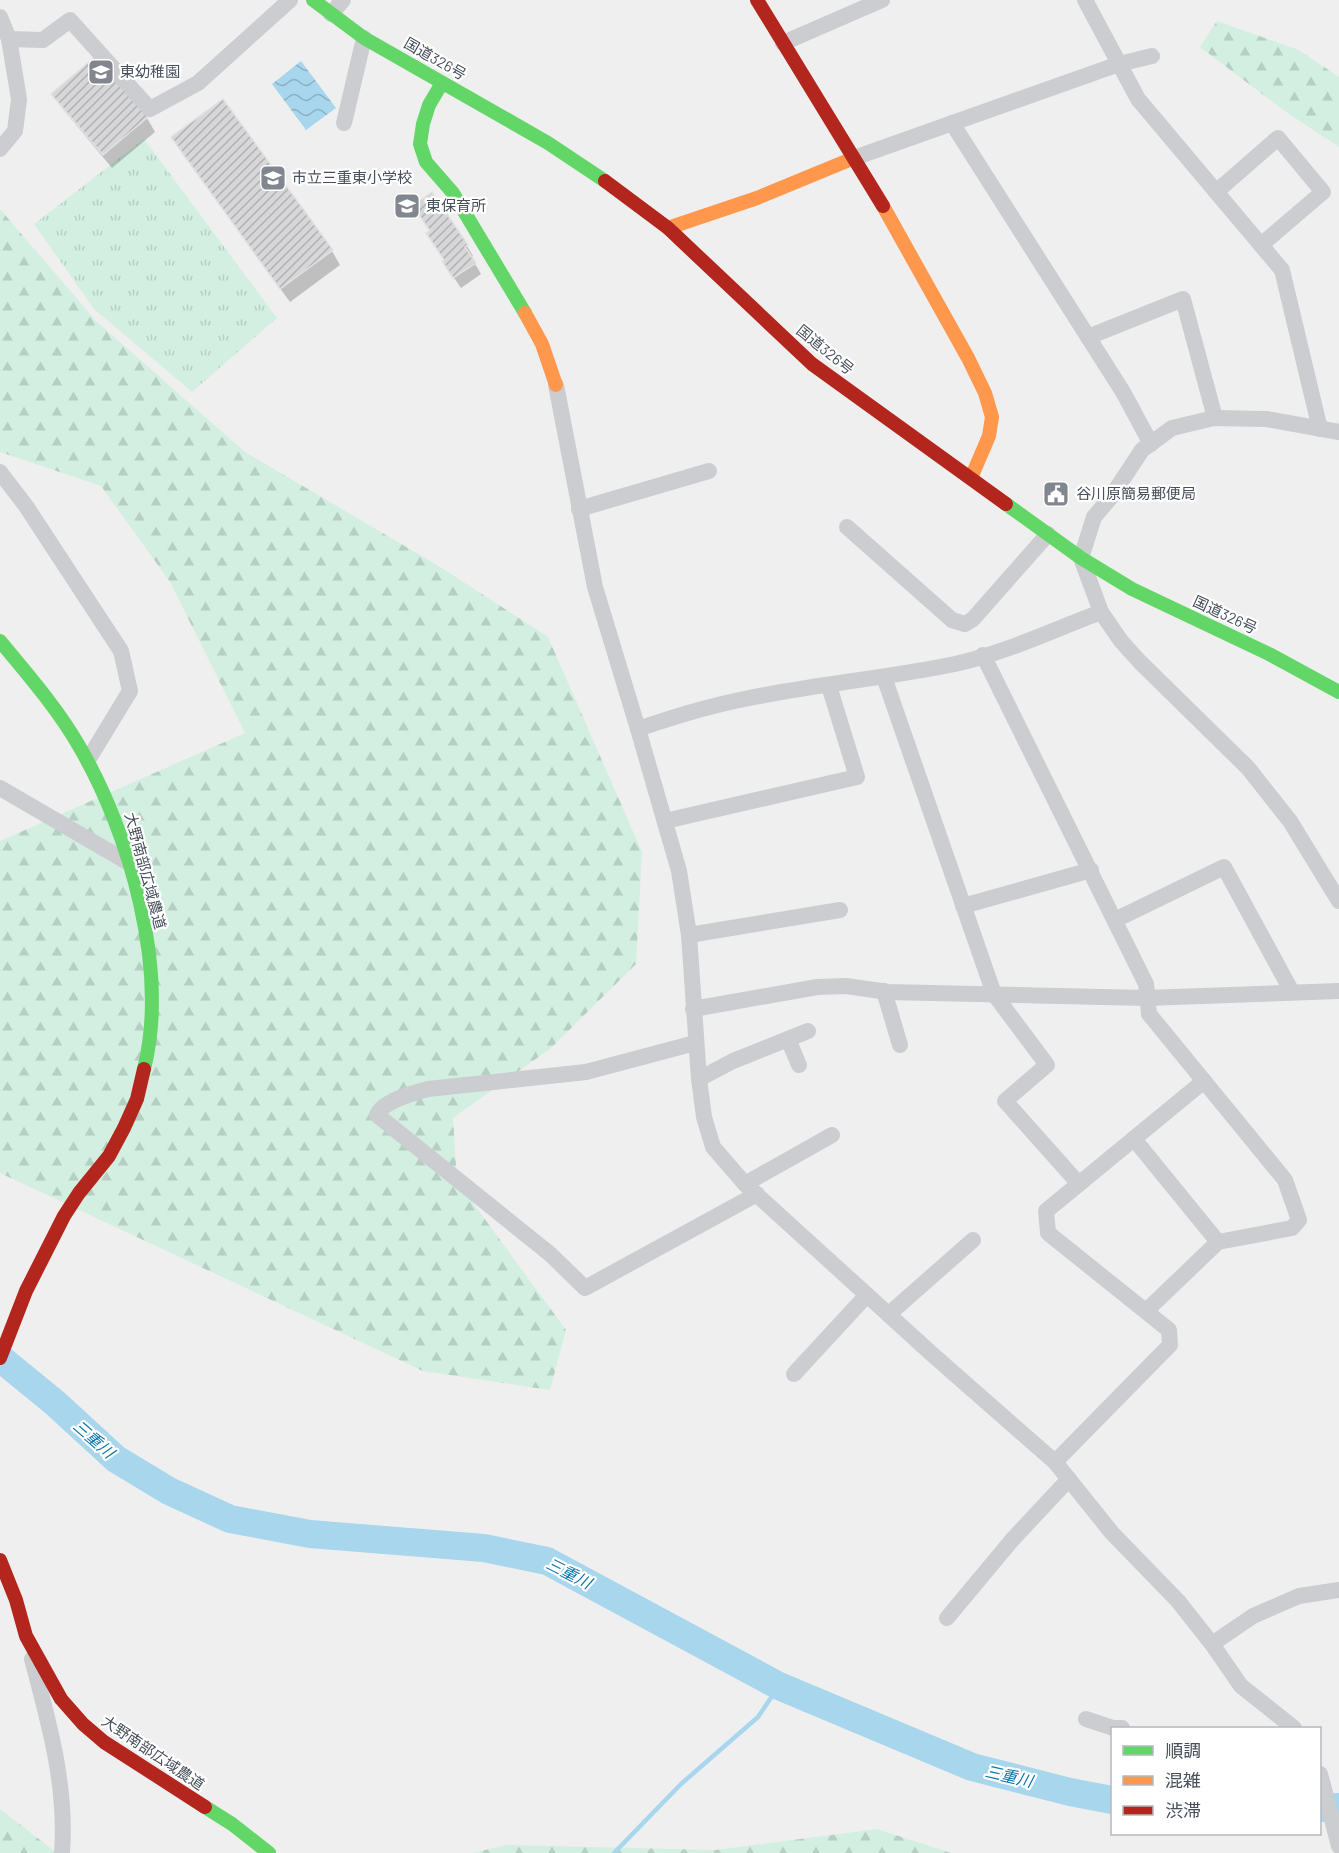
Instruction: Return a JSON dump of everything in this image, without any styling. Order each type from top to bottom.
[{"type":"main road","name":"国道326号","points":[[313,0],[364,38],[548,143],[606,181],[668,228],[812,364],[1081,558],[1132,589],[1269,654],[1339,692]]},
{"type":"main road","points":[[757,0],[898,230],[985,393],[992,417],[989,436],[971,478]]},
{"type":"main road","points":[[442,82],[429,105],[423,124],[420,144],[426,162],[453,193],[528,317],[542,344],[556,385]]},
{"type":"main road","points":[[668,228],[757,198],[854,158]]},
{"type":"main road","name":"大野南部広域農道","points":[[0,641],[58,716],[88,760],[111,807],[145,922],[152,1035],[137,1099],[111,1154],[72,1203],[26,1292],[0,1358]]},
{"type":"main road","name":"大野南部広域農道","points":[[0,1560],[16,1600],[26,1635],[61,1699],[83,1724],[104,1742],[232,1824],[269,1853]]},
{"type":"street","points":[[9,39],[43,40],[70,20],[150,110],[198,83],[290,0]]},
{"type":"street","points":[[331,14],[343,0]]},
{"type":"street","points":[[783,43],[882,0]]},
{"type":"street","points":[[1085,0],[1138,99],[1282,270],[1320,429]]},
{"type":"street","points":[[0,17],[9,39],[19,99],[15,131],[0,149]]},
{"type":"street","points":[[344,123],[364,38]]},
{"type":"street","points":[[854,158],[1119,63],[1152,56]]},
{"type":"street","points":[[952,123],[1123,392],[1151,444]]},
{"type":"street","points":[[1216,192],[1278,138],[1323,192],[1261,245]]},
{"type":"street","points":[[1088,337],[1183,299],[1215,418]]},
{"type":"street","points":[[556,385],[595,588],[679,872],[693,976],[693,1009],[699,1079],[704,1117],[713,1147],[751,1189],[1055,1462],[1112,1533],[1178,1601],[1241,1686],[1289,1727]]},
{"type":"street","points":[[1339,432],[1266,419],[1215,418],[1172,428],[1142,450],[1094,517],[1081,558],[1101,612],[1121,641],[1248,768],[1290,821],[1339,901]]},
{"type":"street","points":[[579,509],[709,471]]},
{"type":"street","points":[[0,472],[26,506],[121,651],[130,691],[88,760]]},
{"type":"street","points":[[847,527],[952,620],[964,624],[973,619],[1048,534]]},
{"type":"street","points":[[638,729],[736,701],[958,663],[1004,649],[1101,612]]},
{"type":"street","points":[[983,655],[1146,984],[1149,1014],[1284,1180],[1299,1220],[1292,1228],[1218,1242],[1146,1311]]},
{"type":"street","points":[[884,677],[994,994],[1047,1065],[1005,1101],[1079,1184]]},
{"type":"street","points":[[665,821],[857,777],[829,686]]},
{"type":"street","points":[[0,788],[129,863]]},
{"type":"street","points":[[1115,920],[1224,867],[1292,992]]},
{"type":"street","points":[[963,906],[1091,870]]},
{"type":"street","points":[[689,935],[840,910]]},
{"type":"street","points":[[693,1009],[817,987],[846,986],[884,991],[1146,998],[1339,991]]},
{"type":"street","points":[[884,991],[900,1045]]},
{"type":"street","points":[[699,1079],[734,1061],[808,1031]]},
{"type":"street","points":[[788,1039],[799,1065]]},
{"type":"street","points":[[695,1043],[586,1072],[428,1089],[404,1096],[379,1109],[377,1115],[550,1254],[585,1288],[751,1189],[832,1136]]},
{"type":"street","points":[[1055,1462],[1170,1345],[1169,1330],[1048,1233],[1046,1211],[1204,1081]]},
{"type":"street","points":[[1134,1139],[1218,1242]]},
{"type":"street","points":[[889,1314],[973,1240]]},
{"type":"street","points":[[794,1374],[867,1295]]},
{"type":"street","points":[[947,1618],[1012,1540],[1069,1479]]},
{"type":"street","points":[[1212,1644],[1253,1616],[1299,1596],[1339,1590]]},
{"type":"street","points":[[26,1635],[54,1744],[63,1798],[62,1853]]},
{"type":"street","points":[[1086,1719],[1111,1727]]},
{"type":"street","points":[[1321,1778],[1339,1846]]},
{"type":"green space","points":[[1217,21],[1299,50],[1339,77],[1339,147],[1286,112],[1200,47]]},
{"type":"green space","points":[[144,139],[277,318],[192,392],[94,309],[34,224]]},
{"type":"green space","points":[[0,209],[96,321],[245,452],[442,568],[548,637],[642,852],[636,964],[551,1048],[453,1118],[457,1181],[566,1330],[550,1390],[423,1371],[0,1173],[0,841],[245,733],[170,582],[101,486],[0,452]]},
{"type":"green space","points":[[0,1809],[57,1853],[0,1853]]},
{"type":"green space","points":[[877,1829],[951,1853],[473,1853],[506,1845],[715,1850]]},
{"type":"water","points":[[301,61],[336,108],[306,130],[272,84]]},
{"type":"building","points":[[96,56],[148,117],[103,155],[51,94]]},
{"type":"building","points":[[223,99],[333,250],[280,289],[171,137]]},
{"type":"building","points":[[432,192],[468,245],[465,247],[476,263],[453,278],[426,233],[430,231],[413,206]]},
{"type":"waterway","name":"三重川","points":[[0,1358],[55,1403],[116,1459],[169,1491],[230,1519],[310,1534],[484,1548],[547,1561],[779,1686],[972,1767],[1070,1792],[1111,1800]]},
{"type":"waterway","points":[[614,1853],[681,1784],[758,1717],[779,1686]]},
{"type":"waterway","name":"三重川","points":[[1321,1808],[1339,1807]]},
{"type":"traffic: fast","points":[[313,0],[364,38],[548,143],[605,181]]},
{"type":"traffic: fast","points":[[442,83],[429,105],[423,124],[420,144],[426,162],[453,193],[525,313]]},
{"type":"traffic: fast","points":[[1006,504],[1081,558],[1132,589],[1269,654],[1339,692]]},
{"type":"traffic: fast","points":[[0,641],[52,705],[79,746],[114,819],[129,860],[148,946],[152,989],[150,1030],[144,1069]]},
{"type":"traffic: fast","points":[[205,1807],[232,1824],[269,1853]]},
{"type":"traffic: slow","points":[[668,228],[757,198],[854,158]]},
{"type":"traffic: slow","points":[[883,206],[968,358],[985,393],[992,417],[989,436],[971,478]]},
{"type":"traffic: slow","points":[[525,313],[542,344],[556,385]]},
{"type":"traffic: jam","points":[[757,0],[883,206]]},
{"type":"traffic: jam","points":[[605,181],[668,228],[812,364],[1006,504]]},
{"type":"traffic: jam","points":[[0,1358],[26,1291],[64,1216],[79,1193],[109,1156],[124,1128],[137,1099],[144,1069]]},
{"type":"traffic: jam","points":[[0,1560],[16,1600],[26,1636],[61,1699],[83,1724],[104,1742],[205,1807]]},
{"type":"place","name":"東幼稚園","points":[[101,72]]},
{"type":"place","name":"市立三重東小学校","points":[[273,178]]},
{"type":"place","name":"東保育所","points":[[407,206]]},
{"type":"place","name":"谷川原簡易郵便局","points":[[1056,494]]}]
